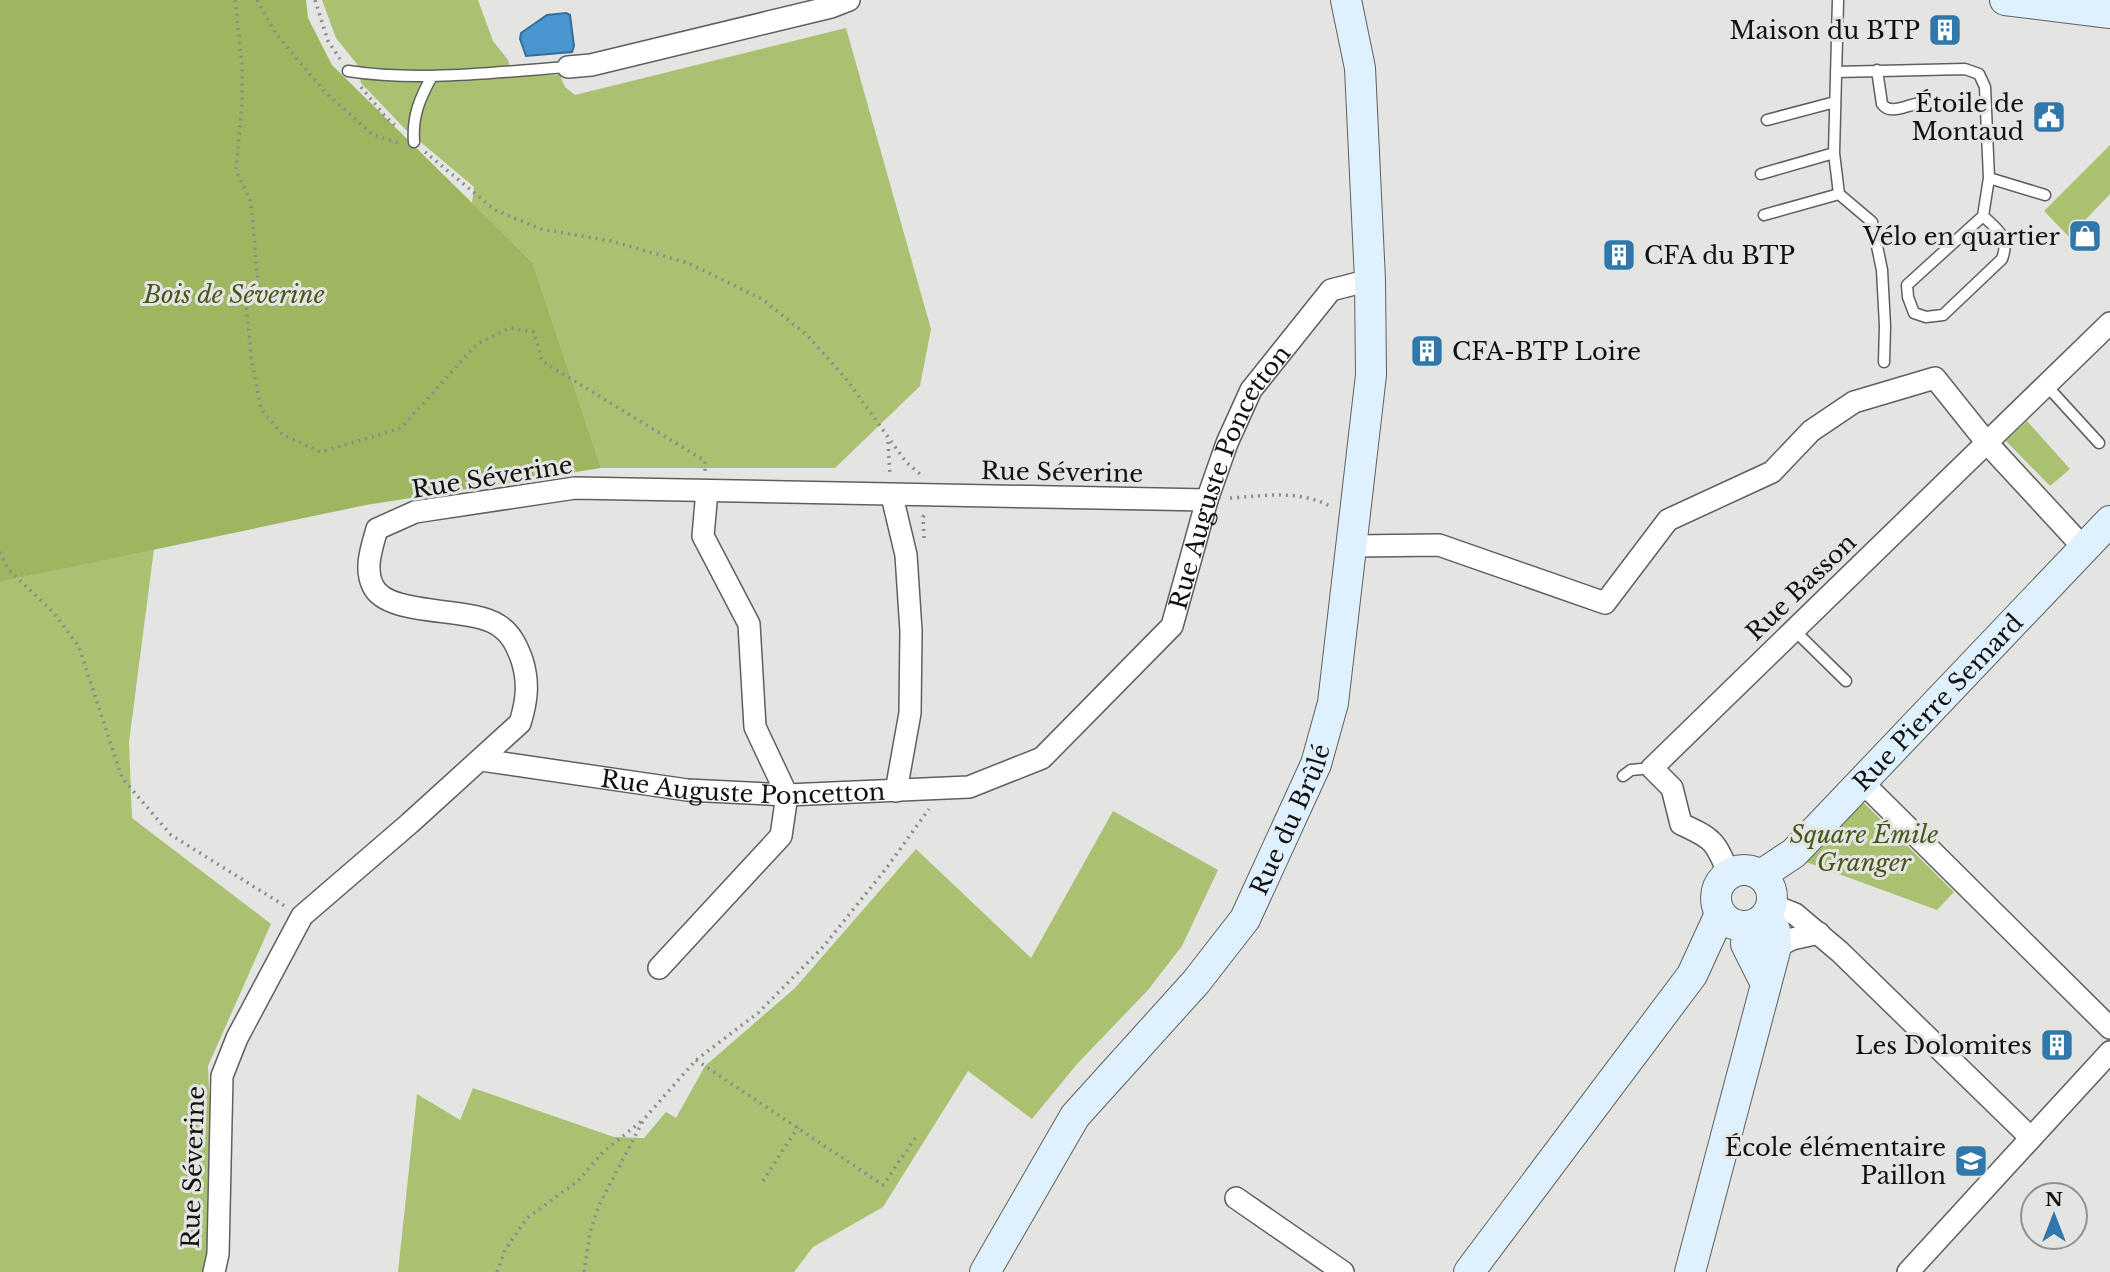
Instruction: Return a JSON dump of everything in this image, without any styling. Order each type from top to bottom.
[{"type":"street","points":[[568,67],[603,62],[831,7],[849,0]]},
{"type":"street","points":[[1346,0],[1360,68],[1370,280]]},
{"type":"street","points":[[2005,0],[2110,13]]},
{"type":"street","name":"Rue Auguste Poncetton","points":[[481,760],[687,790],[787,795],[969,787],[1042,758],[1171,626],[1217,499],[1227,443],[1251,390],[1331,290],[1370,280]]},
{"type":"street","name":"Rue du Brûlé","points":[[985,1272],[1075,1116],[1196,982],[1245,919],[1316,764],[1333,703],[1352,547],[1371,375],[1370,280]]},
{"type":"street","name":"Rue Basson","points":[[1653,768],[2110,323]]},
{"type":"street","points":[[1352,547],[1439,545],[1605,603],[1668,520],[1772,472],[1811,432],[1854,402],[1935,378],[1987,443],[2084,548]]},
{"type":"street","name":"Rue Séverine","points":[[214,1272],[218,1254],[222,1076],[237,1038],[302,916],[520,723],[527,699],[526,672],[516,643],[498,625],[471,615],[410,607],[386,600],[373,587],[369,559],[377,529],[415,512],[575,488],[892,496],[1217,499]]},
{"type":"street","points":[[659,968],[781,836],[787,795],[755,726],[749,624],[703,536],[707,491]]},
{"type":"street","points":[[892,496],[906,555],[911,631],[910,713],[896,791]]},
{"type":"street","name":"Rue Pierre Semard","points":[[1761,875],[1794,853],[2110,521]]},
{"type":"street","points":[[1653,768],[1672,788],[1681,824],[1708,836],[1729,874]]},
{"type":"street","points":[[1862,782],[2110,1028]]},
{"type":"street","points":[[1692,975],[1718,956],[1750,917],[1770,886],[1761,875],[1747,870],[1729,874],[1721,881],[1716,892],[1716,903],[1750,917],[1795,914],[1819,933],[2031,1138]]},
{"type":"street","points":[[1750,917],[1746,944],[1764,962]]},
{"type":"street","points":[[1469,1272],[1692,975],[1750,917]]},
{"type":"street","points":[[1690,1272],[1764,962],[1792,939],[1819,933]]},
{"type":"street","points":[[1718,956],[1764,962]]},
{"type":"street","points":[[1908,1272],[2110,1052]]},
{"type":"street","points":[[1236,1198],[1343,1272]]},
{"type":"lane","points":[[1838,0],[1834,153],[1839,194],[1872,222],[1882,270],[1884,362]]},
{"type":"lane","points":[[348,71],[383,76],[432,76],[568,67]]},
{"type":"lane","points":[[1836,72],[1965,69],[1979,74],[1985,86],[1989,178],[1983,216],[1907,285],[1914,313],[1926,317],[1943,315],[2002,260],[2006,248],[2002,235],[1983,216]]},
{"type":"lane","points":[[1877,70],[1882,104],[1886,108],[1890,110],[1916,104]]},
{"type":"lane","points":[[411,146],[417,105],[432,76]]},
{"type":"lane","points":[[1768,120],[1835,102]]},
{"type":"lane","points":[[1761,174],[1834,153]]},
{"type":"lane","points":[[1989,178],[2045,195]]},
{"type":"lane","points":[[1764,215],[1839,194]]},
{"type":"lane","points":[[2046,385],[2099,443]]},
{"type":"lane","points":[[1794,630],[1846,681]]},
{"type":"lane","points":[[1623,776],[1631,770],[1653,768]]},
{"type":"path","points":[[235,0],[242,64],[242,103],[236,170],[251,202],[258,281],[246,304],[252,362],[261,409],[283,435],[321,452],[401,428],[477,344],[510,328],[534,332],[542,361],[705,461],[707,491]]},
{"type":"path","points":[[257,0],[276,34],[326,93],[372,134],[426,153],[495,210],[541,229],[611,242],[688,263],[762,299],[807,335],[848,380],[888,440],[922,476],[933,496]]},
{"type":"path","points":[[315,0],[328,41],[348,71],[411,146],[426,153]]},
{"type":"path","points":[[888,440],[892,496]]},
{"type":"path","points":[[1217,499],[1297,495],[1313,498]]},
{"type":"path","points":[[0,552],[8,569],[54,613],[79,647],[122,778],[170,835],[302,916]]},
{"type":"path","points":[[584,1272],[590,1232],[599,1205],[644,1119],[696,1060],[758,1013],[823,947],[913,834],[936,798],[928,789]]},
{"type":"path","points":[[696,1060],[883,1185],[916,1137]]},
{"type":"path","points":[[497,1272],[505,1250],[527,1218],[578,1181],[603,1152],[644,1119]]},
{"type":"path","points":[[763,1181],[798,1128]]},
{"type":"green space","name":"Bois de Séverine","points":[[0,0],[306,0],[308,18],[332,65],[533,263],[601,468],[366,505],[0,582]]},
{"type":"green space","points":[[322,0],[478,0],[493,41],[508,60],[512,76],[560,75],[565,87],[575,95],[846,28],[931,329],[920,386],[835,468],[601,468],[533,263],[472,203],[474,187],[405,129],[361,83],[357,64],[336,38]]},
{"type":"green space","points":[[2110,145],[2110,194],[2069,237],[2044,211]]},
{"type":"green space","points":[[2027,421],[2070,469],[2050,486],[2006,441]]},
{"type":"green space","points":[[154,549],[129,742],[132,818],[271,924],[208,1066],[213,1174],[207,1272],[0,1272],[0,582]]},
{"type":"green space","name":"Square Émile Granger","points":[[1862,801],[1954,892],[1937,910],[1806,862]]},
{"type":"green space","points":[[1113,811],[1218,870],[1182,946],[1148,990],[1077,1064],[1032,1119],[968,1071],[883,1207],[813,1247],[794,1272],[398,1272],[417,1094],[460,1120],[473,1088],[614,1137],[644,1138],[666,1112],[676,1118],[705,1066],[795,988],[916,849],[1031,958]]},
{"type":"water","points":[[547,15],[570,15],[574,46],[572,52],[526,56],[520,39],[521,33]]},
{"type":"place","name":"Maison du BTP","points":[[1945,30]]},
{"type":"place","name":"Étoile de Montaud","points":[[2049,117]]},
{"type":"place","name":"Vélo en quartier","points":[[2085,236]]},
{"type":"place","name":"CFA du BTP","points":[[1619,255]]},
{"type":"place","name":"CFA-BTP Loire","points":[[1427,351]]},
{"type":"place","name":"Les Dolomites","points":[[2057,1045]]},
{"type":"place","name":"École élémentaire Paillon","points":[[1971,1161]]}]
